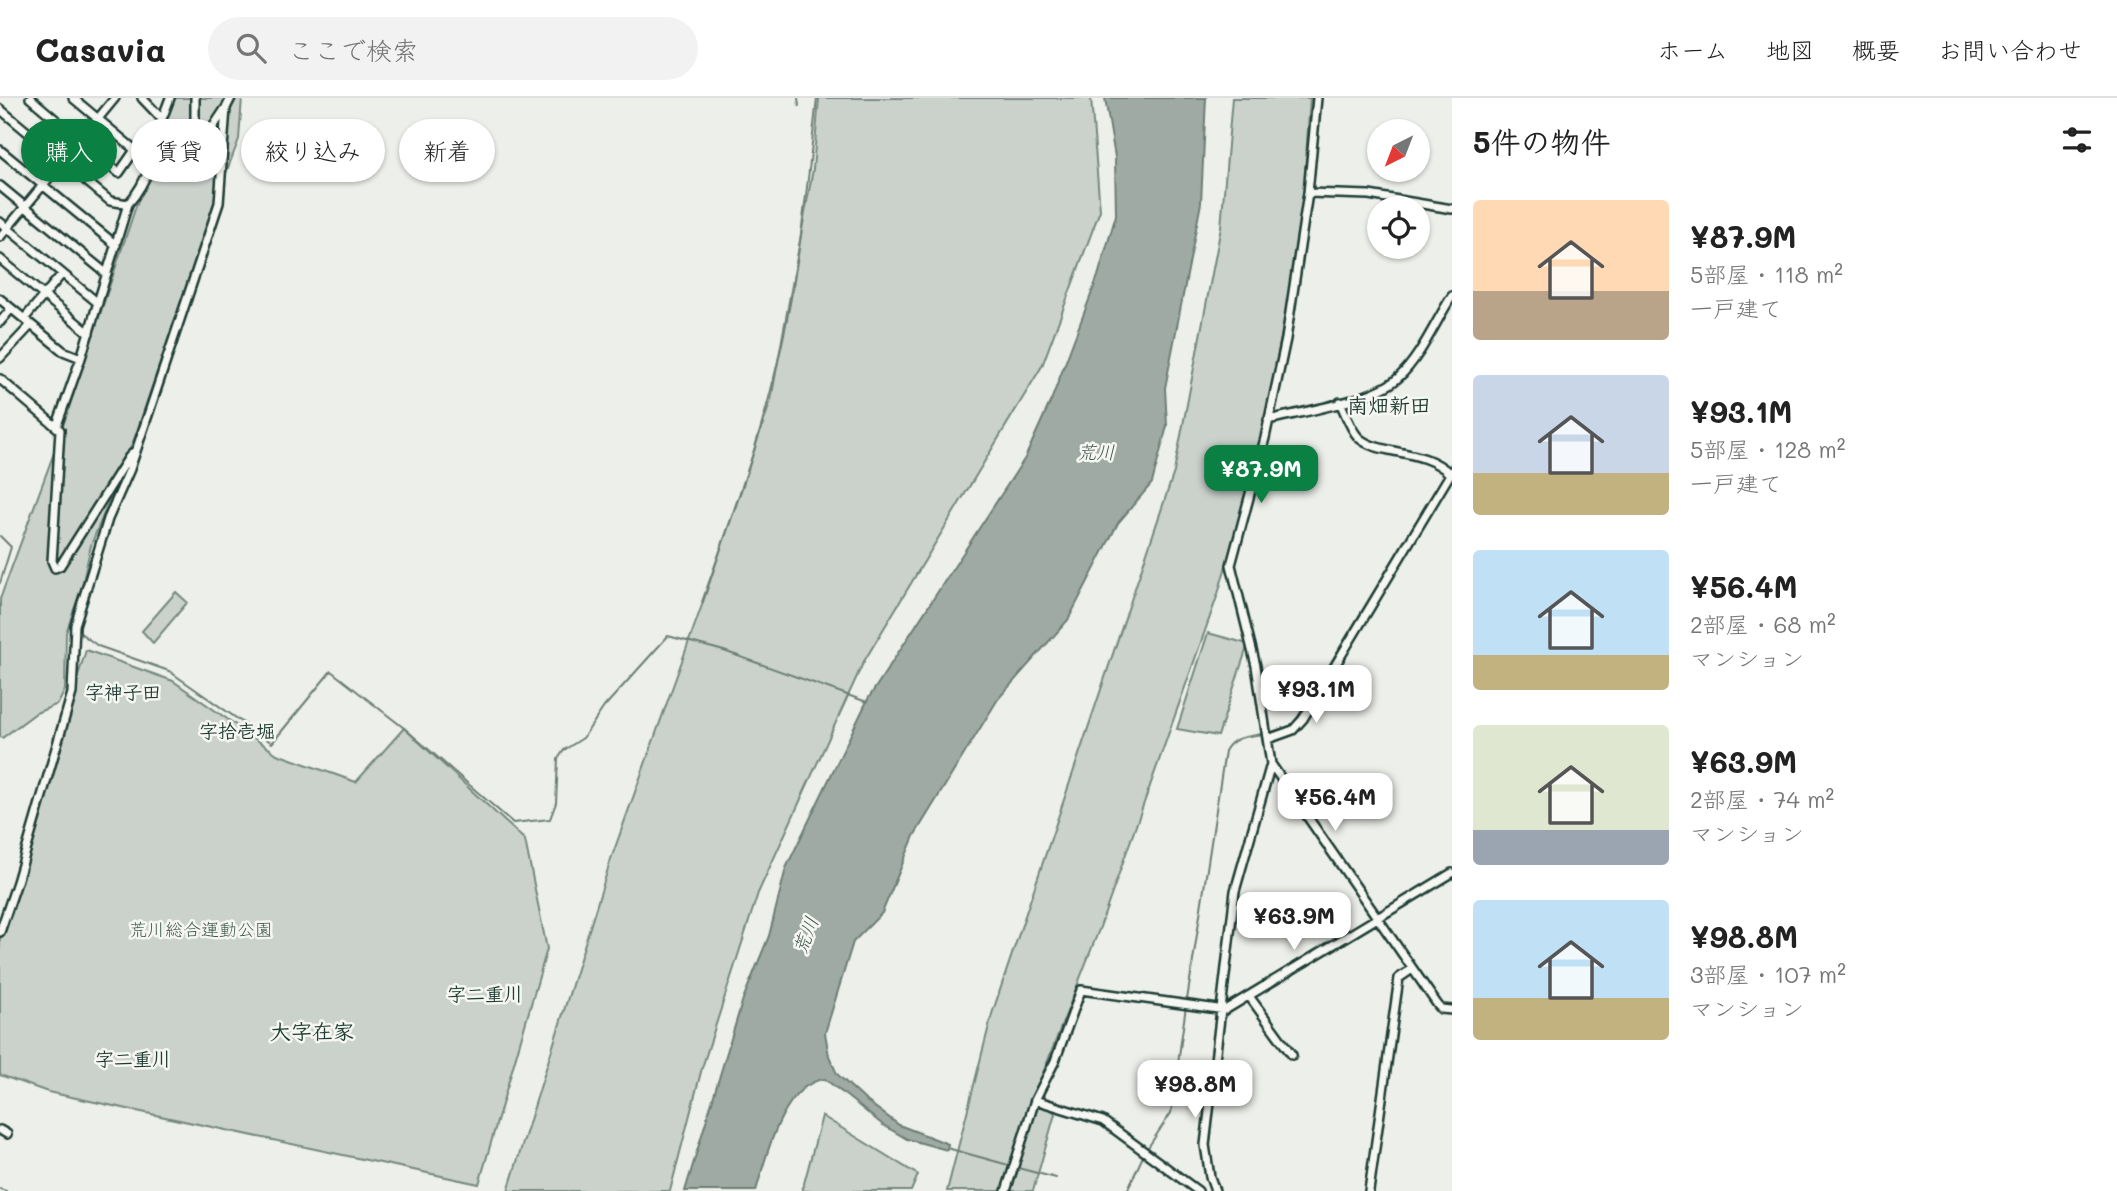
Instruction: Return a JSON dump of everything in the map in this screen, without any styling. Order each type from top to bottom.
[{"type":"street","points":[[30,98],[55,119]]},
{"type":"street","points":[[73,98],[96,118],[114,98]]},
{"type":"street","points":[[142,98],[162,119],[170,98]]},
{"type":"street","points":[[195,98],[195,154],[232,98]]},
{"type":"street","points":[[1215,1191],[1205,1145],[1211,1111],[1220,1010],[1238,875],[1271,764],[1251,642],[1231,565],[1286,339],[1308,193],[1317,98]]},
{"type":"street","points":[[0,932],[72,693],[75,625],[108,519],[135,451],[219,203],[226,108]]},
{"type":"street","points":[[0,109],[21,126]]},
{"type":"street","points":[[117,136],[136,153],[119,173],[117,171]]},
{"type":"street","points":[[0,150],[116,245]]},
{"type":"street","points":[[0,237],[46,182]]},
{"type":"street","points":[[88,182],[110,201],[128,205]]},
{"type":"street","points":[[135,451],[60,566],[55,568],[52,561],[61,440],[57,425],[81,358],[128,205],[142,190],[144,182]]},
{"type":"street","points":[[0,186],[107,274]]},
{"type":"street","points":[[1308,193],[1368,195],[1452,209]]},
{"type":"street","points":[[0,222],[98,303]]},
{"type":"street","points":[[0,259],[89,333]]},
{"type":"street","points":[[0,358],[62,274]]},
{"type":"street","points":[[1268,420],[1378,390],[1398,378],[1415,357],[1452,296]]},
{"type":"street","points":[[0,299],[65,352],[81,358]]},
{"type":"street","points":[[0,322],[11,309]]},
{"type":"street","points":[[0,379],[57,425]]},
{"type":"street","points":[[1268,739],[1293,730],[1303,719],[1448,471],[1432,460],[1364,441],[1355,433],[1340,402]]},
{"type":"street","points":[[1271,764],[1441,1009],[1452,1010]]},
{"type":"street","points":[[1006,1191],[1035,1100],[1057,1056],[1081,990],[1220,1010],[1249,996],[1452,873]]},
{"type":"street","points":[[1369,1191],[1399,978],[1412,969]]},
{"type":"street","points":[[1249,996],[1292,1055]]},
{"type":"street","points":[[1035,1100],[1104,1121],[1198,1191]]},
{"type":"green space","points":[[175,98],[242,98],[239,139],[227,171],[227,119],[167,119]]},
{"type":"green space","points":[[819,98],[1091,98],[1100,210],[1042,366],[863,663],[758,893],[702,1068],[670,1191],[508,1191],[611,859],[702,605],[771,400],[813,169]]},
{"type":"green space","points":[[1232,98],[1310,98],[1301,232],[1261,442],[1218,594],[1100,927],[1038,1086],[1055,1114],[1033,1191],[947,1191],[992,1014],[1174,472],[1221,227]]},
{"type":"green space","points":[[145,182],[223,182],[135,437],[91,545],[82,586],[66,633],[65,690],[58,704],[36,713],[2,738],[0,599],[55,450]]},
{"type":"green space","points":[[176,592],[187,602],[153,643],[142,631]]},
{"type":"green space","points":[[1208,633],[1248,644],[1218,736],[1177,729]]},
{"type":"green space","name":"荒川総合運動公園","points":[[86,650],[173,681],[277,754],[356,782],[404,728],[525,840],[547,949],[479,1184],[48,1092],[0,1075],[0,930]]},
{"type":"green space","points":[[822,1116],[918,1175],[911,1191],[802,1191]]},
{"type":"water","name":"荒川","points":[[1105,98],[1206,98],[1201,203],[1165,388],[1167,426],[1152,483],[1118,523],[1068,620],[998,699],[914,836],[882,913],[853,942],[825,1033],[829,1056],[837,1074],[864,1099],[899,1125],[948,1144],[947,1150],[907,1139],[883,1125],[825,1079],[810,1084],[798,1093],[787,1107],[771,1141],[756,1191],[685,1191],[743,999],[769,936],[786,868],[868,699],[1025,458],[1052,398],[1098,276],[1116,215],[1115,157]]},
{"type":"waterway","points":[[798,98],[799,106]]},
{"type":"waterway","points":[[702,602],[750,463],[782,343],[800,239],[817,98]]},
{"type":"waterway","points":[[1448,469],[1452,462]]},
{"type":"waterway","points":[[1268,733],[1291,726],[1296,720],[1445,474]]},
{"type":"waterway","points":[[0,536],[11,547],[0,583]]},
{"type":"waterway","points":[[79,632],[98,646],[169,671],[272,743],[331,671],[404,728],[513,823],[550,819],[556,803],[558,759],[564,750],[583,738],[604,707],[668,636],[724,651],[867,702]]},
{"type":"waterway","points":[[1187,1000],[1225,751],[1236,740],[1262,734]]},
{"type":"waterway","points":[[1147,1149],[1171,1113],[1186,1006]]},
{"type":"waterway","points":[[947,1148],[1012,1166]]},
{"type":"waterway","points":[[1127,1191],[1144,1154]]},
{"type":"waterway","points":[[1018,1168],[1056,1178]]},
{"type":"waterway","points":[[0,1189],[6,1191]]},
{"type":"district","name":"南畑新田","points":[[1389,404]]},
{"type":"district","name":"字神子田","points":[[123,691]]},
{"type":"district","name":"字拾壱堀","points":[[237,730]]},
{"type":"district","name":"字二重川","points":[[485,993]]},
{"type":"district","name":"大字在家","points":[[312,1030]]},
{"type":"district","name":"字二重川","points":[[133,1058]]}]
